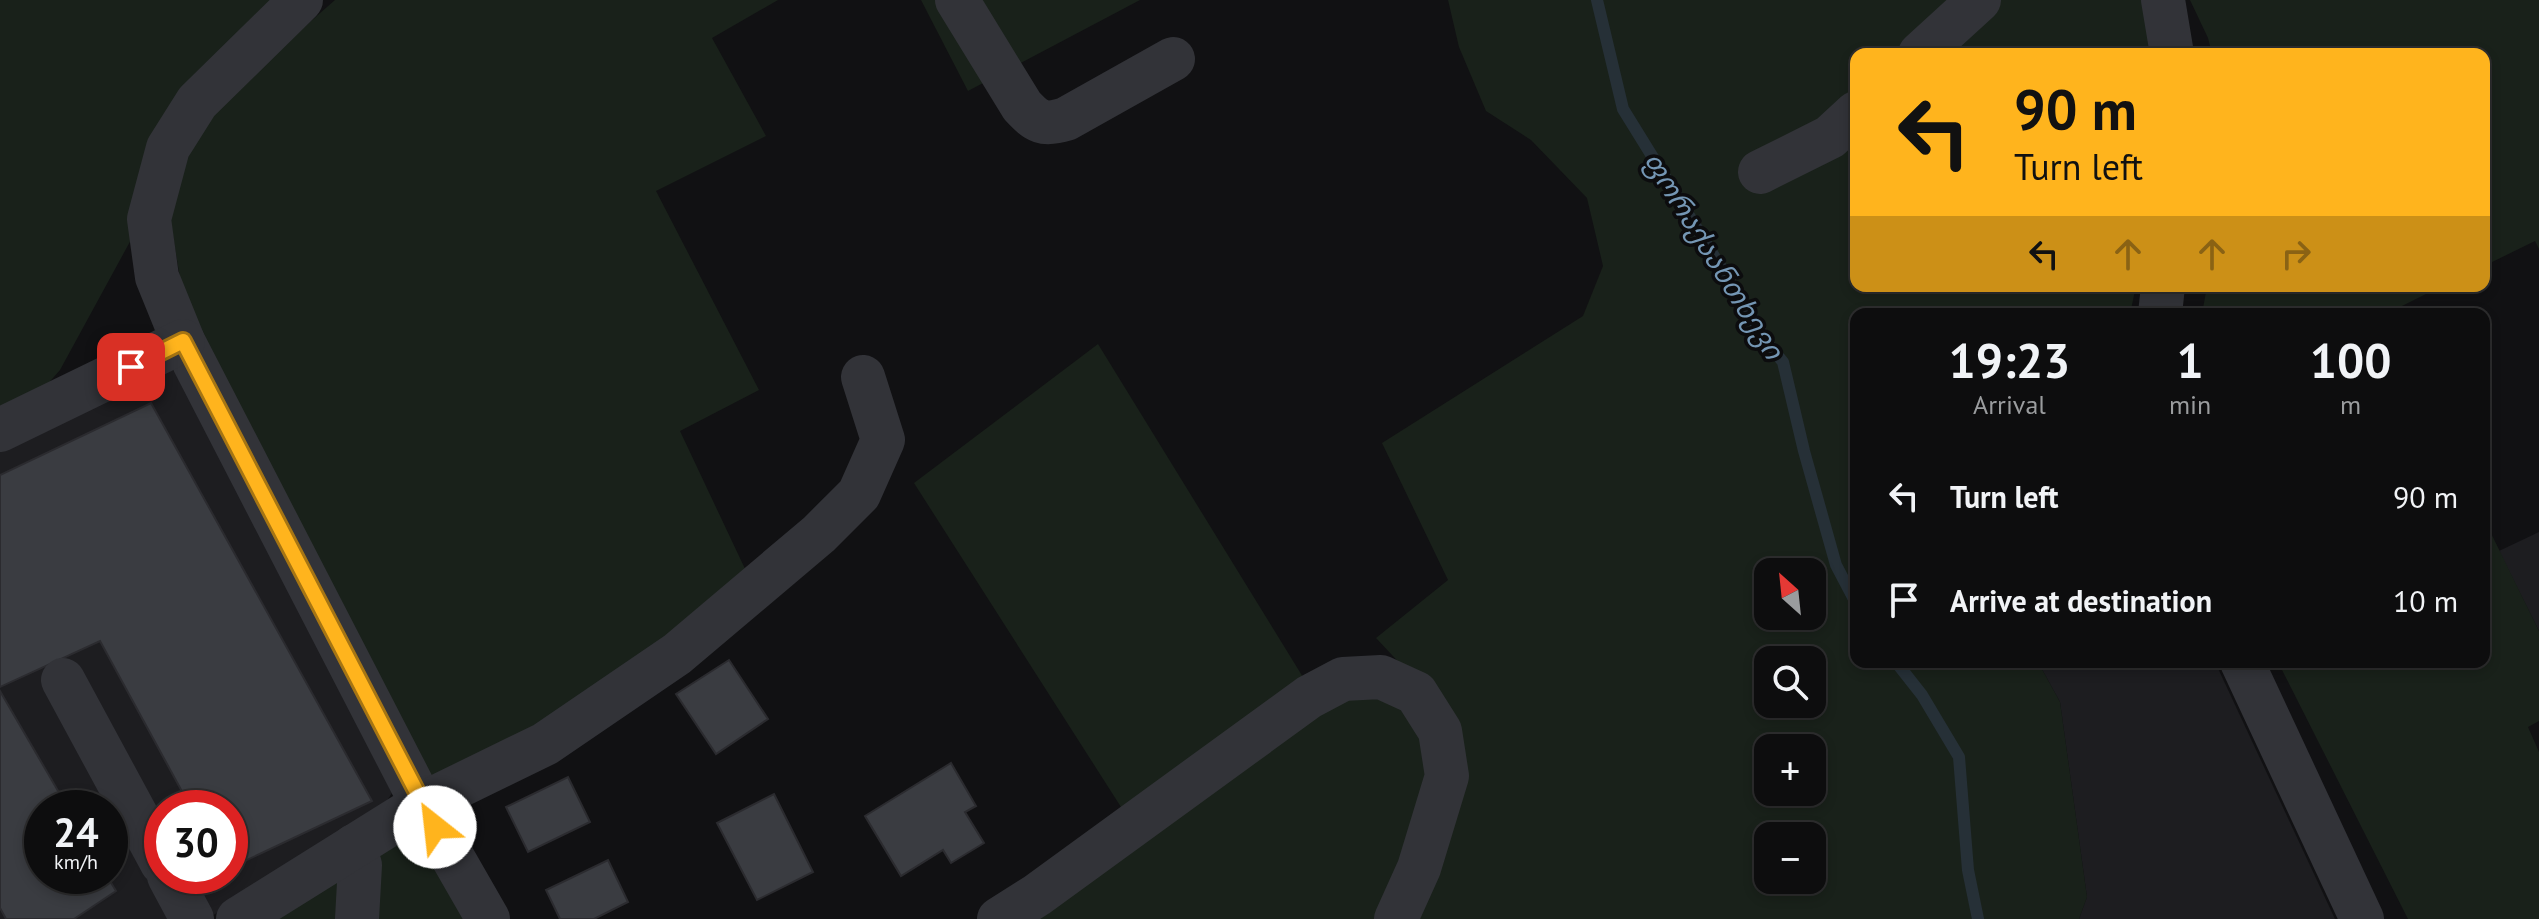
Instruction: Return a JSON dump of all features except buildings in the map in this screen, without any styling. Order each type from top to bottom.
[{"type":"street","points":[[301,0],[197,102],[168,148],[149,219],[157,277],[183,341],[422,804],[488,919]]},
{"type":"street","points":[[957,0],[1022,106],[1035,120],[1052,123],[1066,119],[1173,59]]},
{"type":"street","points":[[1927,48],[1979,0]]},
{"type":"street","points":[[2163,0],[2171,48]]},
{"type":"street","points":[[1760,172],[1830,137],[1850,119]]},
{"type":"street","points":[[0,430],[183,341]]},
{"type":"street","points":[[238,919],[422,804],[545,744],[677,654],[819,534],[859,494],[883,440],[863,377]]},
{"type":"street","points":[[2245,668],[2362,919]]},
{"type":"street","points":[[999,919],[1050,886],[1309,697],[1343,679],[1381,677],[1416,693],[1440,731],[1447,776],[1419,868],[1396,919]]},
{"type":"street","points":[[63,680],[144,830]]},
{"type":"street","points":[[354,846],[360,865],[357,919]]},
{"type":"street","points":[[179,894],[192,919]]},
{"type":"shaded area","points":[[0,0],[273,0],[132,238],[60,370],[31,403],[0,418]]},
{"type":"shaded area","points":[[335,0],[778,0],[712,38],[766,136],[656,191],[759,390],[680,431],[747,573],[676,642],[431,788],[271,487],[181,284],[167,199],[214,106]]},
{"type":"shaded area","points":[[921,0],[1140,0],[968,91]]},
{"type":"shaded area","points":[[1448,0],[2144,0],[2153,48],[1850,48],[1850,292],[2135,292],[2131,308],[1850,308],[1850,668],[2041,668],[2060,702],[2087,897],[2079,919],[1028,919],[1330,699],[1407,671],[1376,638],[1448,580],[1382,443],[1583,316],[1603,266],[1587,198],[1531,140],[1486,111],[1459,47]]},
{"type":"shaded area","points":[[2190,0],[2539,0],[2539,249],[2535,241],[2490,263],[2490,48],[2210,48]]},
{"type":"shaded area","points":[[2206,292],[2430,292],[2398,308],[2203,308]]},
{"type":"shaded area","points":[[1098,344],[1306,682],[1128,818],[914,483]]},
{"type":"shaded area","points":[[170,368],[182,378],[392,793],[379,813],[248,894],[248,790],[144,790],[144,894],[248,894],[207,919],[0,919],[0,437]]},
{"type":"shaded area","points":[[2490,531],[2539,631],[2539,721],[2528,727],[2539,752],[2539,919],[2408,919],[2281,668],[2490,668]]},
{"type":"shaded area","points":[[2539,532],[2539,631],[2499,551]]},
{"type":"shaded area","points":[[2041,668],[2218,668],[2335,919],[2079,919],[2087,897],[2060,702]]},
{"type":"shaded area","points":[[422,829],[477,919],[274,919]]},
{"type":"waterway","name":"ფორაქაანთხევი","points":[[1597,0],[1623,109],[1769,345],[1783,362],[1836,565],[1850,592]]},
{"type":"waterway","name":"ფორაქაანთხევი","points":[[1901,668],[1922,695],[1959,757],[1968,870],[1978,919]]},
{"type":"route","points":[[131,367],[183,341],[435,827]]}]
